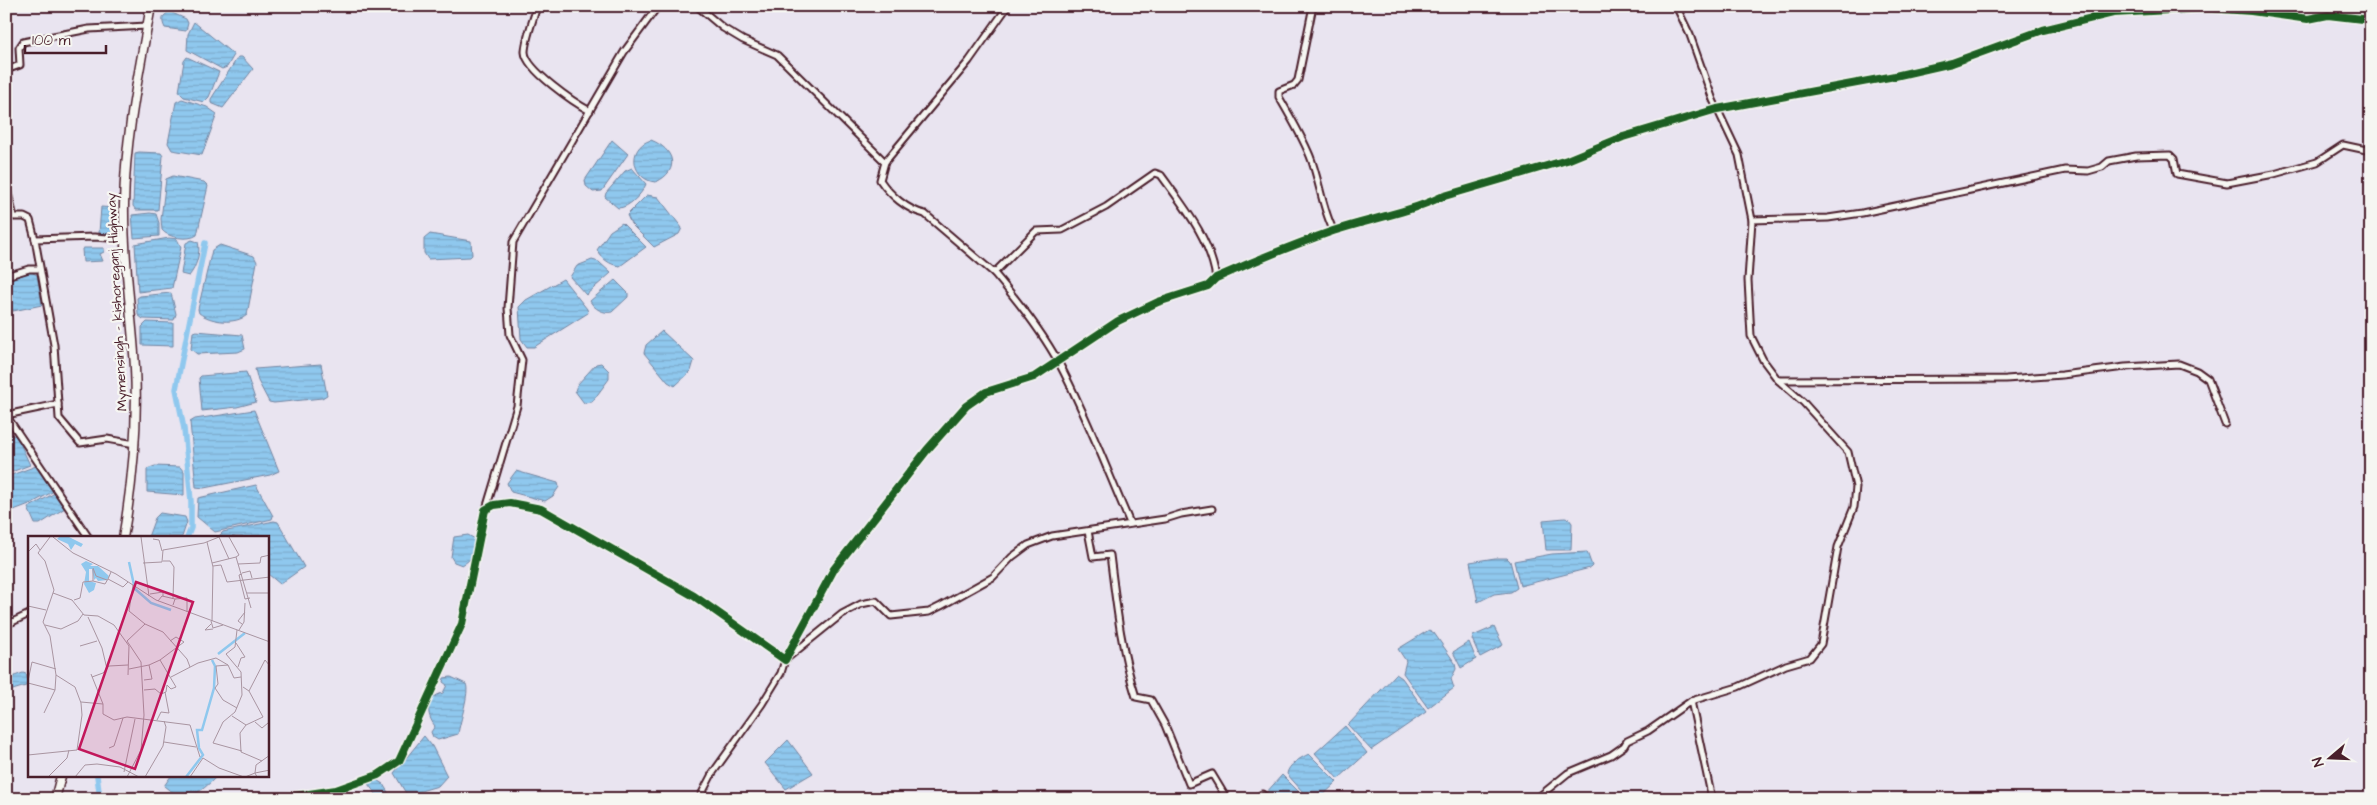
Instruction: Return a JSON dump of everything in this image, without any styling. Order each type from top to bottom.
[{"type":"main road","name":"Mymensingh - kishoreganj Highway","points":[[123,536],[133,473],[135,444],[135,368],[124,239],[124,199],[127,149],[151,6]]},
{"type":"main road","points":[[55,799],[60,778]]},
{"type":"street","points":[[537,6],[525,52],[529,63],[569,100],[590,111]]},
{"type":"street","points":[[275,799],[336,790],[362,782],[389,769],[399,761],[423,713],[462,624],[485,510],[518,397],[522,360],[510,335],[508,315],[513,242],[624,52],[658,6]]},
{"type":"street","points":[[697,6],[723,28],[743,40],[777,55],[884,162]]},
{"type":"street","points":[[1008,6],[969,61],[884,162],[880,180],[886,189],[914,212],[925,214],[994,273],[1022,306],[1058,361],[1074,393],[1130,523]]},
{"type":"street","points":[[1313,6],[1298,80],[1279,91],[1279,97],[1310,155],[1322,189],[1328,222],[1334,231]]},
{"type":"street","points":[[1536,799],[1568,772],[1611,755],[1624,746],[1627,741],[1648,731],[1691,702],[1738,687],[1786,665],[1810,658],[1821,644],[1838,547],[1854,507],[1856,487],[1848,452],[1802,402],[1778,380],[1763,360],[1751,336],[1748,280],[1752,220],[1739,155],[1717,109],[1690,36],[1676,6]]},
{"type":"street","points":[[699,799],[712,774],[762,704],[781,673],[785,660],[834,569],[927,450],[966,406],[986,392],[1034,377],[1118,321],[1158,302],[1208,286],[1216,278],[1334,231],[1567,160],[1623,137],[1717,109],[1895,76],[1952,63],[2042,30],[2113,12],[2208,8],[2251,11],[2308,19],[2328,15],[2371,20]]},
{"type":"street","points":[[6,70],[22,63],[19,48],[23,42],[88,29],[147,26]]},
{"type":"street","points":[[1752,220],[1828,218],[1862,213],[2065,170],[2088,171],[2102,167],[2109,161],[2136,156],[2170,155],[2174,159],[2177,174],[2227,183],[2274,174],[2317,162],[2343,146],[2371,151]]},
{"type":"street","points":[[994,273],[1036,231],[1062,230],[1106,207],[1155,173],[1161,175],[1198,228],[1212,258],[1216,278]]},
{"type":"street","points":[[6,186],[14,217],[24,217],[30,220],[35,239],[54,346],[59,418],[80,443],[107,439],[135,444]]},
{"type":"street","points":[[35,239],[94,237],[124,239]]},
{"type":"street","points":[[6,276],[30,269],[39,269]]},
{"type":"street","points":[[1778,380],[2006,379],[2062,375],[2126,367],[2179,364],[2197,371],[2208,379],[2224,424]]},
{"type":"street","points":[[58,404],[6,415],[88,536]]},
{"type":"street","points":[[485,510],[494,505],[510,503],[541,509],[694,596],[785,660]]},
{"type":"street","points":[[785,660],[833,621],[861,604],[876,601],[891,616],[929,612],[993,577],[1012,557],[1028,545],[1052,536],[1165,519],[1181,514],[1212,509]]},
{"type":"street","points":[[1088,531],[1093,557],[1110,555],[1120,635],[1127,669],[1136,697],[1151,700],[1165,725],[1189,784],[1212,774],[1227,799]]},
{"type":"street","points":[[6,625],[28,614]]},
{"type":"street","points":[[1691,702],[1712,799]]},
{"type":"street","points":[[1257,799],[1262,794],[1267,799]]},
{"type":"water","points":[[170,12],[186,19],[188,23],[186,31],[165,28],[163,18]]},
{"type":"water","points":[[194,22],[234,55],[227,67],[222,69],[187,50],[188,34]]},
{"type":"water","points":[[187,57],[219,72],[209,97],[204,102],[184,97],[179,92],[184,61]]},
{"type":"water","points":[[238,57],[242,57],[253,69],[223,108],[211,103],[211,99]]},
{"type":"water","points":[[182,99],[207,107],[217,114],[202,155],[172,150],[168,143],[176,102]]},
{"type":"water","points":[[612,140],[628,154],[602,191],[593,192],[586,186],[585,180]]},
{"type":"water","points":[[651,140],[665,149],[672,160],[669,172],[656,182],[642,176],[635,164],[638,150],[643,144]]},
{"type":"water","points":[[135,153],[161,153],[163,156],[158,210],[136,210],[133,206]]},
{"type":"water","points":[[632,168],[646,184],[635,200],[626,206],[618,208],[605,197],[606,193],[625,171]]},
{"type":"water","points":[[173,176],[204,182],[208,186],[197,235],[193,237],[174,237],[162,230],[161,219],[166,179]]},
{"type":"water","points":[[647,195],[658,197],[682,228],[679,234],[654,247],[631,224],[627,215]]},
{"type":"water","points":[[101,207],[115,208],[115,227],[111,235],[99,233]]},
{"type":"water","points":[[156,214],[159,223],[159,236],[134,238],[132,215]]},
{"type":"water","points":[[622,223],[646,247],[620,266],[607,261],[597,250],[610,231]]},
{"type":"water","points":[[430,234],[471,241],[472,255],[470,257],[428,259],[424,253],[424,239]]},
{"type":"water","points":[[169,238],[177,239],[181,247],[172,288],[138,292],[135,244]]},
{"type":"water","points":[[192,240],[198,242],[199,250],[196,264],[189,276],[181,274],[186,243]]},
{"type":"water","points":[[220,245],[254,256],[257,262],[247,315],[236,320],[210,319],[199,313],[198,309],[212,250]]},
{"type":"water","points":[[104,248],[104,252],[100,254],[103,261],[83,262],[82,249]]},
{"type":"water","points":[[592,260],[599,262],[611,273],[586,295],[570,277],[577,266]]},
{"type":"water","points":[[31,272],[37,275],[42,305],[13,311],[9,307],[7,280]]},
{"type":"water","points":[[563,279],[587,309],[588,313],[534,347],[527,347],[521,339],[519,307],[526,300]]},
{"type":"water","points":[[615,280],[628,293],[628,297],[612,312],[600,310],[590,301]]},
{"type":"water","points":[[171,293],[176,314],[174,320],[143,319],[138,315],[137,298],[140,296]]},
{"type":"water","points":[[147,322],[173,323],[173,346],[142,345],[142,327]]},
{"type":"water","points":[[662,331],[694,361],[691,371],[675,386],[668,382],[644,353],[646,345]]},
{"type":"water","points":[[193,332],[242,335],[245,349],[238,352],[197,354],[191,349]]},
{"type":"water","points":[[601,363],[609,371],[609,379],[592,402],[584,403],[575,391],[577,385],[596,364]]},
{"type":"water","points":[[321,364],[327,395],[322,398],[274,403],[269,402],[258,381],[255,369]]},
{"type":"water","points":[[246,372],[256,402],[237,407],[202,411],[199,378],[201,376]]},
{"type":"water","points":[[254,410],[279,471],[270,475],[204,488],[196,487],[190,422],[195,419]]},
{"type":"water","points":[[14,435],[18,439],[30,465],[6,474],[6,437]]},
{"type":"water","points":[[39,465],[54,491],[32,503],[6,513],[6,477]]},
{"type":"water","points":[[155,466],[180,467],[184,472],[184,495],[147,492],[147,469]]},
{"type":"water","points":[[516,471],[558,483],[559,487],[553,496],[545,501],[511,492],[507,483]]},
{"type":"water","points":[[256,485],[273,516],[272,519],[215,532],[197,517],[198,498]]},
{"type":"water","points":[[55,493],[65,508],[40,524],[35,524],[28,508]]},
{"type":"water","points":[[160,513],[185,517],[187,522],[182,536],[148,536],[155,518]]},
{"type":"water","points":[[1569,519],[1572,523],[1571,550],[1546,550],[1543,520]]},
{"type":"water","points":[[274,521],[278,522],[304,567],[280,584],[269,575],[269,536],[219,536],[223,532]]},
{"type":"water","points":[[468,535],[477,540],[471,558],[462,565],[454,562],[451,557],[454,537]]},
{"type":"water","points":[[1587,552],[1592,566],[1590,568],[1520,586],[1514,561],[1552,554]]},
{"type":"water","points":[[1507,558],[1510,561],[1517,588],[1511,592],[1494,594],[1478,602],[1470,562]]},
{"type":"water","points":[[1494,627],[1503,645],[1480,657],[1472,639],[1473,636]]},
{"type":"water","points":[[1429,630],[1434,633],[1455,663],[1456,669],[1451,679],[1454,688],[1428,708],[1403,673],[1406,661],[1398,649]]},
{"type":"water","points":[[1469,642],[1476,659],[1461,668],[1453,652]]},
{"type":"water","points":[[23,673],[26,674],[28,685],[6,692],[6,679]]},
{"type":"water","points":[[1396,674],[1402,678],[1426,712],[1371,750],[1348,725]]},
{"type":"water","points":[[451,677],[466,684],[466,700],[458,734],[438,740],[433,737],[431,732],[435,726],[430,717],[430,702],[437,695],[443,693],[447,685],[443,682],[444,678]]},
{"type":"water","points":[[1345,726],[1367,753],[1338,779],[1315,753]]},
{"type":"water","points":[[424,736],[432,746],[447,776],[438,786],[407,795],[394,773]]},
{"type":"water","points":[[788,740],[813,773],[786,789],[765,763]]},
{"type":"water","points":[[1309,754],[1337,782],[1319,799],[1309,799],[1287,774],[1292,765]]},
{"type":"water","points":[[1282,775],[1306,799],[1271,799],[1265,794]]},
{"type":"water","points":[[170,778],[215,778],[198,792],[186,796],[172,792],[164,786]]},
{"type":"water","points":[[375,779],[383,784],[392,799],[380,799],[368,784]]},
{"type":"waterway","points":[[188,536],[191,528],[191,501],[184,429],[176,389],[205,243]]},
{"type":"waterway","points":[[97,778],[100,799]]},
{"type":"cycle path","points":[[275,799],[336,790],[378,775],[399,761],[462,624],[485,510],[494,505],[510,503],[541,509],[694,596],[785,660],[834,569],[927,450],[966,406],[986,392],[1034,377],[1118,321],[1158,302],[1208,286],[1216,278],[1274,253],[1333,231],[1401,212],[1441,197],[1567,160],[1623,137],[1717,109],[1895,76],[1952,63],[2043,30],[2113,13],[2208,8],[2251,11],[2308,19],[2328,15],[2371,20]]}]
